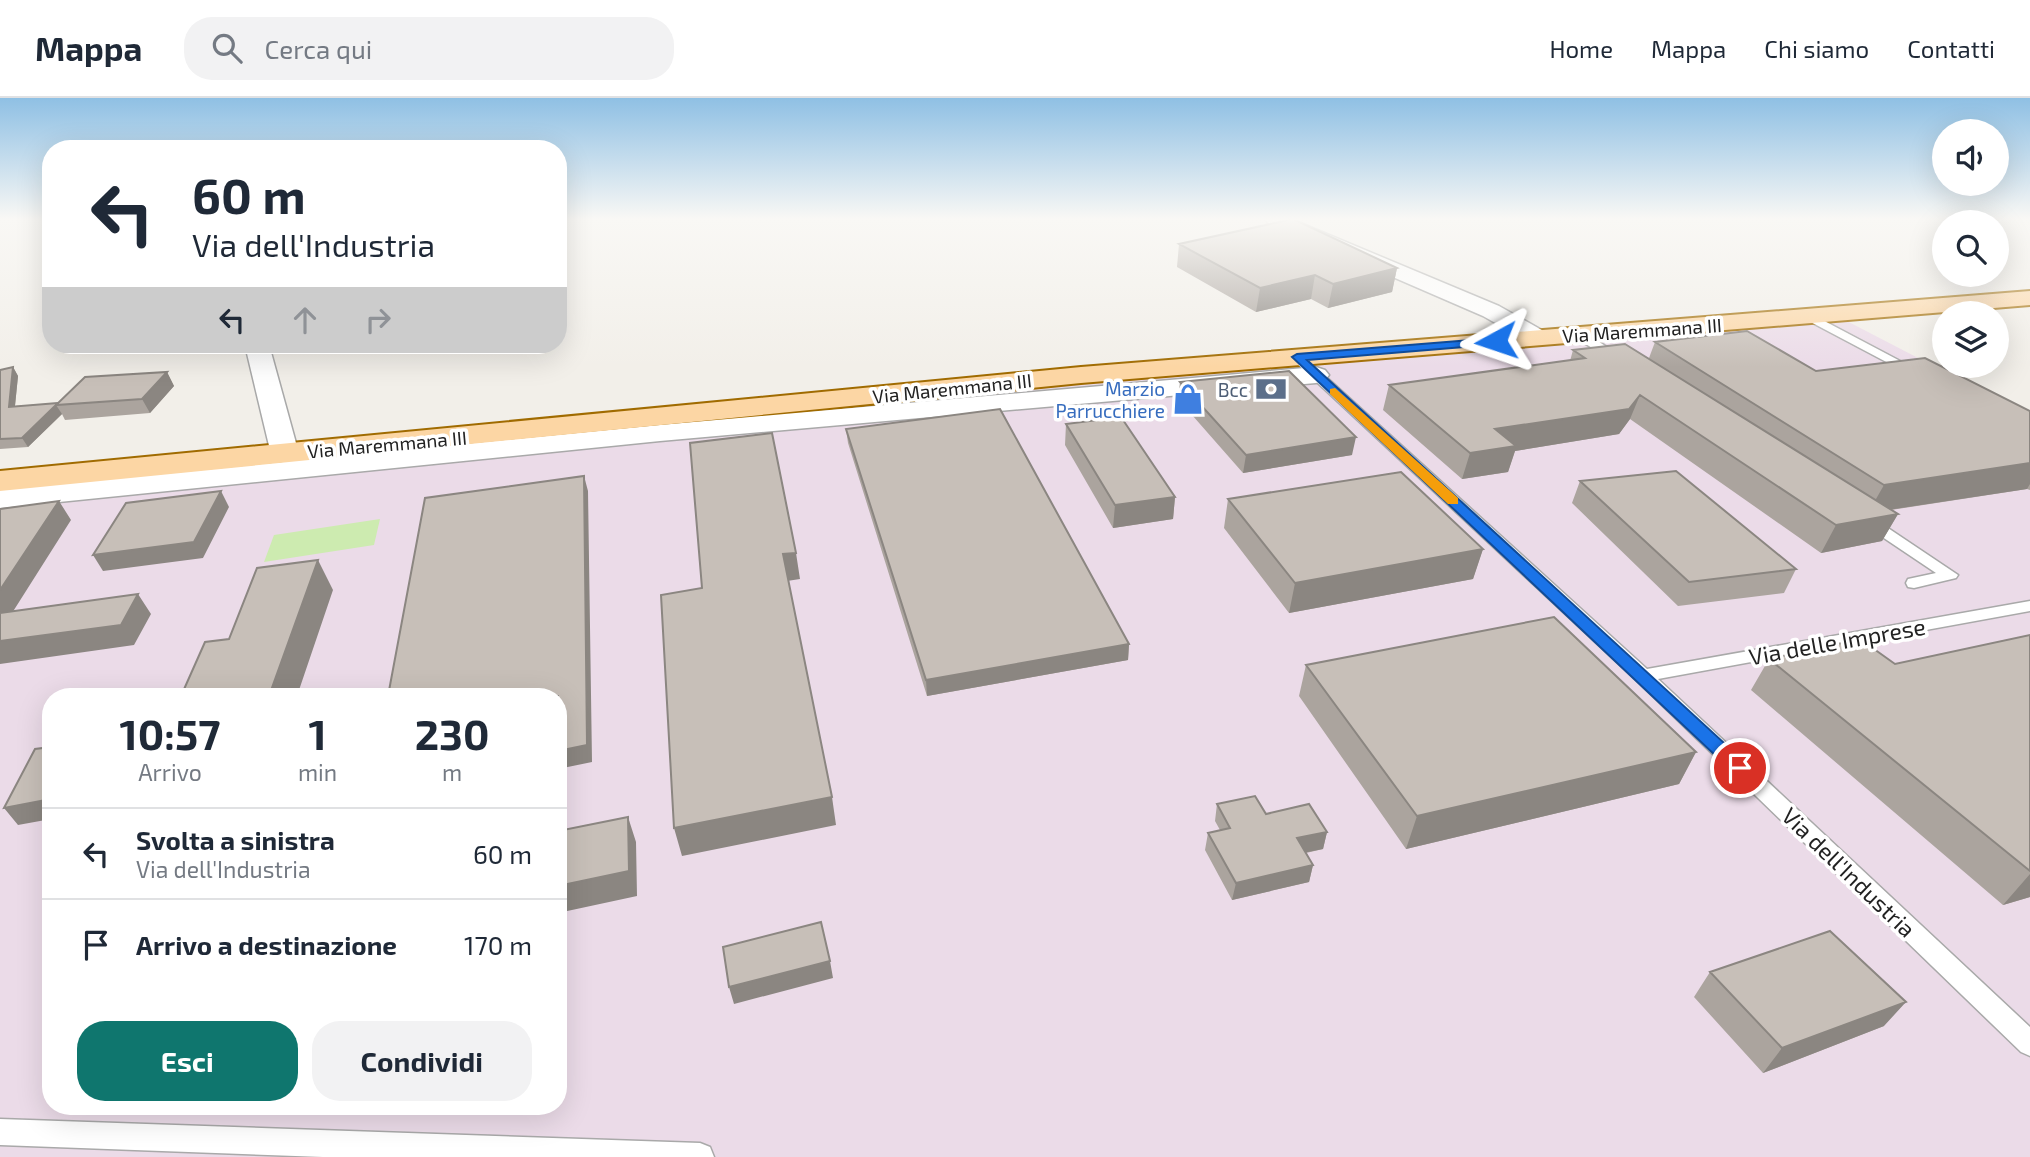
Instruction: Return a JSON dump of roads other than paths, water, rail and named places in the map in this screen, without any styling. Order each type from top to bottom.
[{"type":"main road","name":"Via Maremmana III","points":[[0,481],[1082,375],[1307,366],[1539,338],[2030,298]]},
{"type":"street","points":[[1391,268],[1491,311],[1539,338]]},
{"type":"street","points":[[259,354],[285,454]]},
{"type":"street","points":[[0,499],[1307,366]]},
{"type":"lane","points":[[1809,317],[1932,381]]},
{"type":"lane","points":[[1580,335],[1633,368]]},
{"type":"lane","name":"Via dell'Industria","points":[[1307,366],[1643,677],[2030,1044]]},
{"type":"lane","points":[[1860,516],[1950,575],[1914,583]]},
{"type":"lane","name":"Via delle Imprese","points":[[1643,677],[2030,606]]},
{"type":"lane","points":[[0,1132],[700,1157]]},
{"type":"place","name":"Bcc","points":[[1271,389]]},
{"type":"place","name":"Marzio Parrucchiere","points":[[1188,399]]}]
